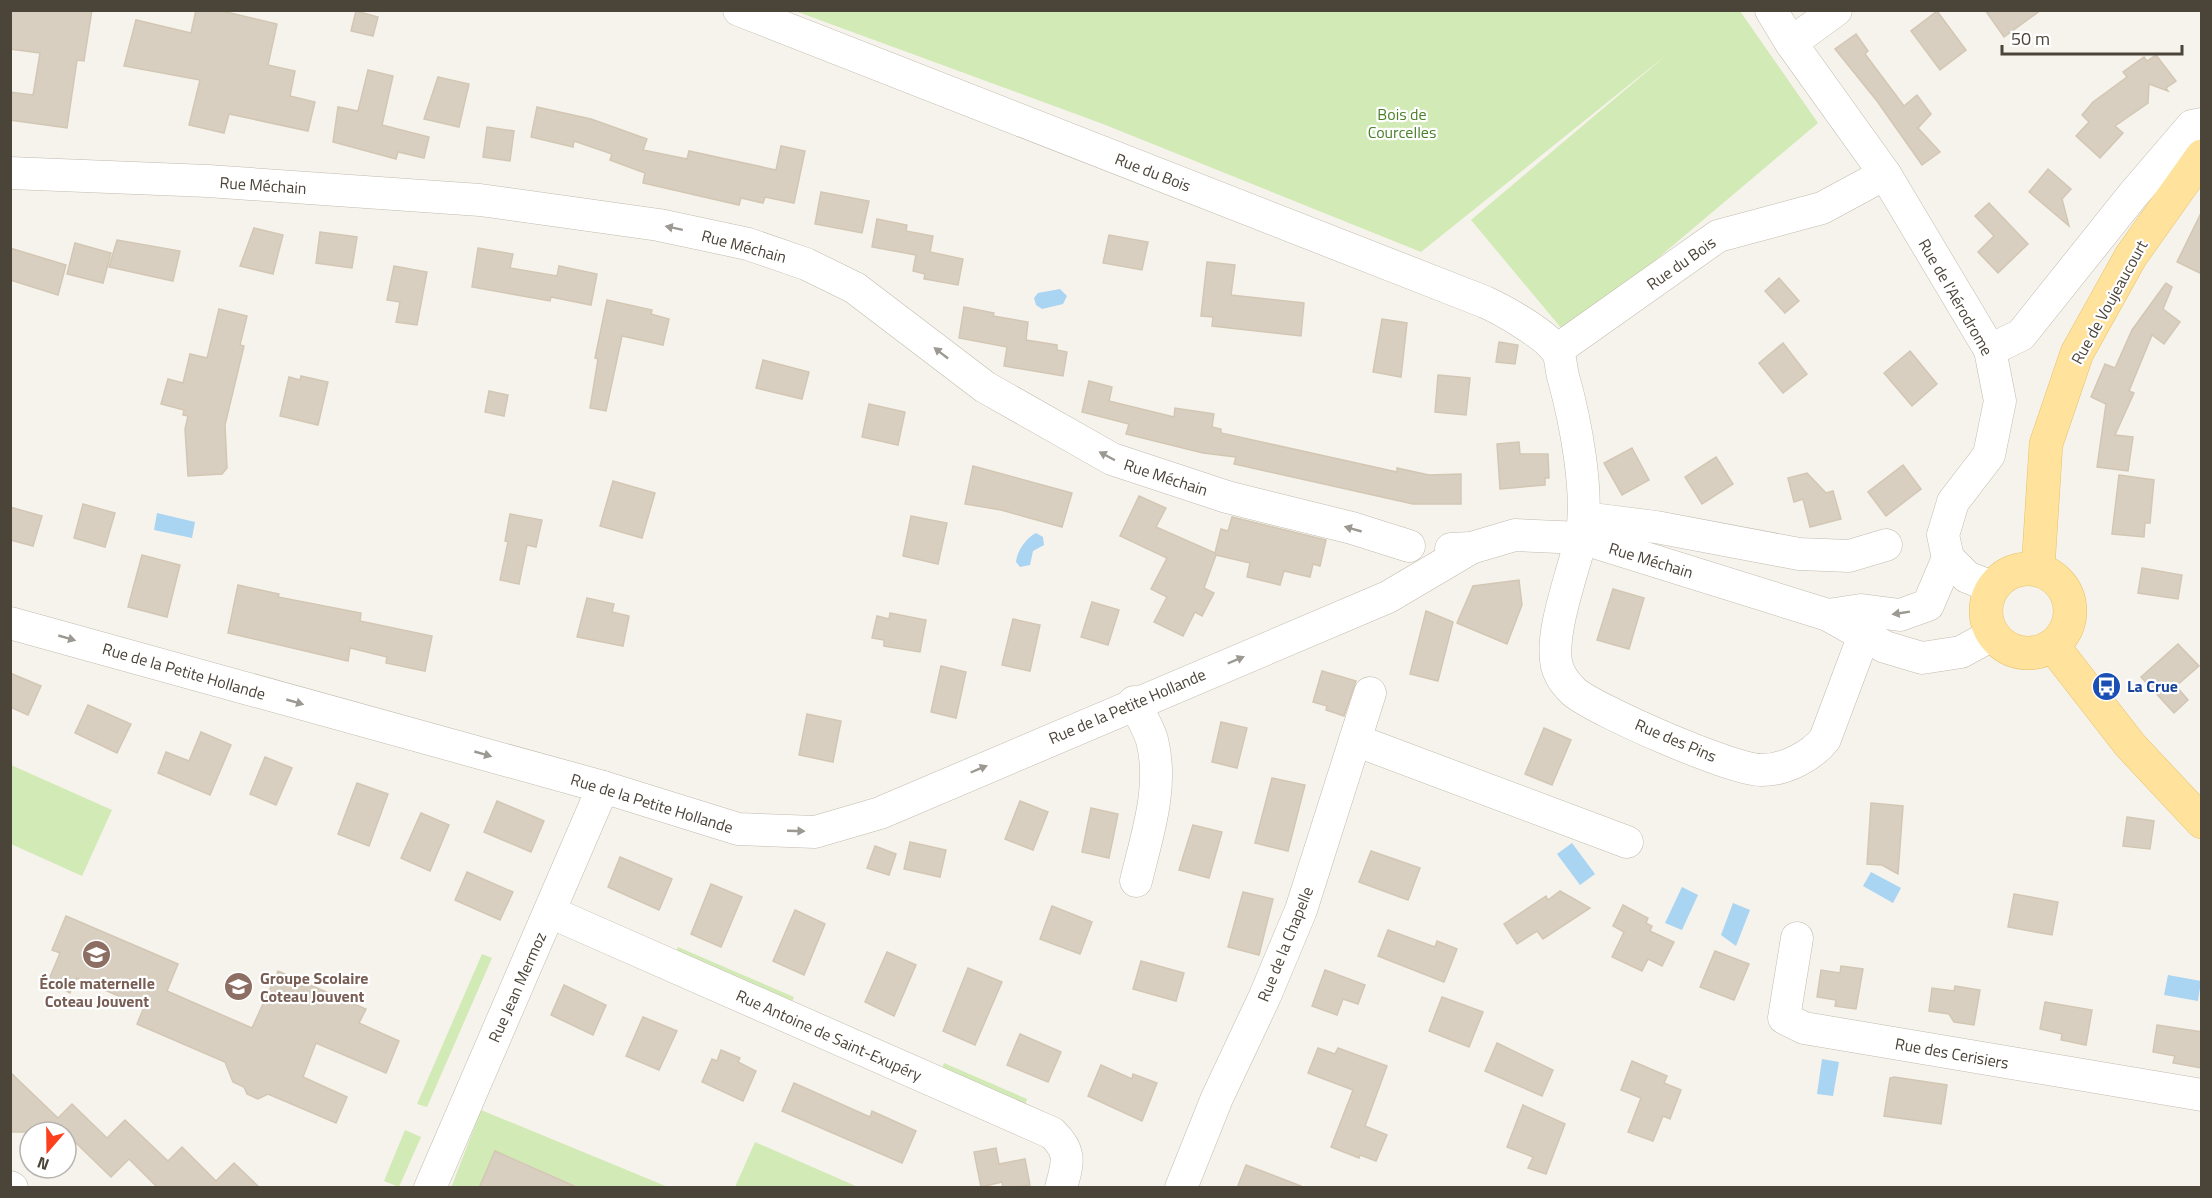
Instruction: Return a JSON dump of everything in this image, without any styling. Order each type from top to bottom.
[{"type":"main road","name":"Rue de Voujeaucourt","points":[[2038,569],[2046,444],[2077,353],[2131,256],[2202,156]]},
{"type":"main road","points":[[2038,569],[2059,581],[2070,602],[2068,627],[2053,646],[2032,653],[2009,650],[1992,635],[1986,619],[1986,603],[1992,587],[2012,571],[2038,569]]},
{"type":"main road","points":[[2053,646],[2130,745],[2202,822]]},
{"type":"street","name":"Rue du Bois","points":[[739,10],[1485,302],[1510,313],[1557,350],[1718,236],[1822,208],[1885,174]]},
{"type":"street","name":"Rue de l'Aérodrome","points":[[1771,10],[1791,43],[1885,174],[1990,350],[2000,401],[1998,412],[1989,455],[1953,502],[1943,535],[1948,558]]},
{"type":"street","points":[[1791,43],[1836,10]]},
{"type":"street","points":[[1990,350],[2021,335],[2132,196],[2192,126],[2202,124]]},
{"type":"street","name":"Rue Méchain","points":[[10,173],[208,181],[480,200],[658,225],[748,244],[806,264],[855,288],[985,387],[1112,459],[1227,497],[1352,528],[1409,546],[1471,548],[1515,535],[1582,528],[1656,527],[1799,554],[1849,556],[1886,545]]},
{"type":"street","points":[[1557,350],[1576,423],[1582,528]]},
{"type":"street","name":"Rue Méchain","points":[[1582,528],[1828,615],[1885,647],[1922,658],[1961,652],[1992,635]]},
{"type":"street","name":"Rue des Pins","points":[[1582,528],[1557,635],[1554,656],[1560,674],[1574,692],[1681,745],[1743,768],[1763,771],[1788,764],[1817,750],[1832,724],[1864,635]]},
{"type":"street","points":[[1409,546],[1417,580]]},
{"type":"street","name":"Rue de la Petite Hollande","points":[[10,623],[603,787],[738,829],[814,832],[880,813],[1134,702],[1388,597],[1471,548]]},
{"type":"street","points":[[1948,558],[1967,577],[1992,587]]},
{"type":"street","name":"Rue Méchain","points":[[1828,615],[1861,610],[1900,615],[1928,605],[1948,558]]},
{"type":"street","name":"Rue de la Chapelle","points":[[1181,1188],[1217,1098],[1265,996],[1301,910],[1370,693]]},
{"type":"street","points":[[1134,702],[1152,739],[1156,772],[1156,794],[1136,881]]},
{"type":"street","points":[[1355,740],[1627,842]]},
{"type":"street","name":"Rue Jean Mermoz","points":[[430,1188],[603,787]]},
{"type":"street","name":"Rue Antoine de Saint-Exupéry","points":[[550,912],[1052,1133],[1064,1144],[1068,1161],[1061,1188]]},
{"type":"street","name":"Rue des Cerisiers","points":[[1797,938],[1784,1018],[1804,1028],[2202,1095]]},
{"type":"green space","name":"Bois de Courcelles","points":[[795,11],[1740,11],[1818,123],[1567,335],[1471,220],[1670,52],[1421,252],[1103,124]]},
{"type":"green space","points":[[11,765],[112,810],[82,876],[11,844]]},
{"type":"green space","points":[[678,947],[794,997],[792,1002],[675,953]]},
{"type":"green space","points":[[482,954],[492,958],[427,1107],[417,1104]]},
{"type":"green space","points":[[944,1063],[1027,1099],[1025,1105],[942,1069]]},
{"type":"green space","points":[[481,1110],[668,1187],[579,1187],[495,1151],[479,1187],[451,1188]]},
{"type":"green space","points":[[405,1130],[421,1137],[399,1187],[384,1181]]},
{"type":"green space","points":[[755,1142],[858,1187],[735,1187]]},
{"type":"water","points":[[1060,289],[1067,296],[1063,304],[1042,309],[1036,305],[1034,298],[1038,293]]},
{"type":"water","points":[[157,513],[195,522],[192,538],[154,530]]},
{"type":"water","points":[[1036,533],[1043,537],[1044,545],[1033,551],[1030,565],[1020,567],[1016,562],[1020,549]]},
{"type":"water","points":[[1572,843],[1595,874],[1580,885],[1557,854]]},
{"type":"water","points":[[1871,872],[1901,888],[1893,903],[1863,886]]},
{"type":"water","points":[[1682,887],[1698,895],[1682,930],[1665,923]]},
{"type":"water","points":[[1733,903],[1750,910],[1736,946],[1721,935]]},
{"type":"water","points":[[2168,975],[2201,981],[2198,1001],[2164,995]]},
{"type":"water","points":[[1822,1059],[1839,1062],[1833,1096],[1817,1094]]},
{"type":"building","points":[[10,10],[92,10],[84,61],[77,60],[67,128],[10,120],[10,92],[33,95],[40,53],[10,49]]},
{"type":"building","points":[[196,10],[218,10],[277,24],[268,65],[295,71],[290,96],[315,102],[308,131],[229,114],[224,133],[189,125],[200,80],[124,66],[136,20],[191,33]]},
{"type":"building","points":[[1985,10],[2041,10],[2004,37]]},
{"type":"building","points":[[356,11],[378,17],[373,36],[351,31]]},
{"type":"building","points":[[1937,11],[1966,50],[1940,70],[1911,31]]},
{"type":"building","points":[[1856,34],[1868,51],[1865,54],[1904,106],[1917,95],[1931,114],[1918,128],[1940,152],[1922,165],[1877,101],[1835,49]]},
{"type":"building","points":[[2156,55],[2176,81],[2166,88],[2168,91],[2149,84],[2148,103],[2115,126],[2123,133],[2100,158],[2076,136],[2089,122],[2082,115],[2093,102],[2127,77],[2123,72],[2144,57],[2147,61]]},
{"type":"building","points":[[368,70],[393,76],[382,125],[429,137],[424,158],[398,152],[396,159],[333,142],[338,107],[358,111]]},
{"type":"building","points":[[438,77],[469,84],[459,127],[424,119]]},
{"type":"building","points":[[537,107],[591,119],[647,139],[643,150],[687,159],[689,151],[776,170],[781,146],[805,151],[794,203],[765,197],[763,203],[741,198],[739,205],[643,183],[645,173],[610,160],[612,154],[574,141],[573,147],[531,137]]},
{"type":"building","points":[[487,127],[514,131],[510,161],[483,157]]},
{"type":"building","points":[[2048,169],[2071,189],[2062,199],[2069,226],[2029,192]]},
{"type":"building","points":[[821,192],[869,201],[862,233],[815,224]]},
{"type":"building","points":[[1989,203],[2028,244],[1998,273],[1978,252],[1994,236],[1975,216]]},
{"type":"building","points":[[2202,211],[2202,274],[2177,262]]},
{"type":"building","points":[[877,219],[907,225],[906,231],[933,236],[930,252],[963,259],[958,285],[924,279],[925,274],[913,271],[916,255],[872,247]]},
{"type":"building","points":[[254,228],[283,235],[273,274],[240,266]]},
{"type":"building","points":[[320,232],[357,237],[352,268],[316,263]]},
{"type":"building","points":[[1109,235],[1148,242],[1142,270],[1103,263]]},
{"type":"building","points":[[117,240],[180,251],[173,281],[109,267]]},
{"type":"building","points":[[75,243],[111,253],[103,283],[67,274]]},
{"type":"building","points":[[10,248],[66,265],[58,295],[10,280]]},
{"type":"building","points":[[478,248],[513,254],[510,268],[557,276],[559,266],[597,274],[591,305],[551,297],[550,301],[472,287]]},
{"type":"building","points":[[1207,262],[1235,265],[1231,295],[1304,303],[1301,336],[1212,326],[1213,317],[1201,316]]},
{"type":"building","points":[[394,266],[427,272],[417,325],[396,322],[400,302],[387,300]]},
{"type":"building","points":[[1779,278],[1799,301],[1785,313],[1765,291]]},
{"type":"building","points":[[2166,283],[2172,287],[2163,309],[2180,322],[2164,344],[2152,335],[2129,391],[2134,393],[2115,435],[2133,437],[2128,471],[2097,467],[2106,404],[2091,397],[2105,364],[2115,368],[2132,330]]},
{"type":"building","points":[[607,300],[652,310],[651,314],[669,319],[663,345],[622,336],[606,411],[590,408],[598,359],[595,358]]},
{"type":"building","points":[[964,307],[994,313],[993,316],[1028,322],[1026,340],[1057,345],[1057,350],[1067,352],[1063,376],[1004,366],[1007,347],[959,338]]},
{"type":"building","points":[[219,309],[247,316],[240,345],[244,346],[225,425],[227,468],[222,474],[188,476],[185,429],[188,416],[183,415],[184,410],[161,404],[168,379],[183,383],[190,354],[207,358]]},
{"type":"building","points":[[1382,319],[1407,323],[1401,377],[1373,372]]},
{"type":"building","points":[[1499,342],[1518,345],[1515,364],[1496,362]]},
{"type":"building","points":[[1783,343],[1807,374],[1783,393],[1759,363]]},
{"type":"building","points":[[1910,351],[1937,384],[1912,406],[1884,373]]},
{"type":"building","points":[[763,360],[809,372],[802,399],[756,388]]},
{"type":"building","points":[[1438,375],[1470,378],[1466,415],[1435,412]]},
{"type":"building","points":[[301,376],[328,382],[318,425],[280,416],[289,377],[300,380]]},
{"type":"building","points":[[1089,381],[1112,387],[1109,401],[1174,417],[1175,408],[1214,414],[1212,427],[1221,429],[1221,433],[1397,472],[1397,468],[1429,475],[1461,474],[1461,504],[1413,504],[1234,464],[1236,457],[1203,453],[1126,434],[1129,424],[1082,412]]},
{"type":"building","points":[[489,391],[508,395],[504,416],[485,412]]},
{"type":"building","points":[[869,404],[905,412],[898,445],[862,437]]},
{"type":"building","points":[[1519,442],[1520,454],[1548,454],[1549,478],[1545,478],[1545,485],[1500,489],[1497,444]]},
{"type":"building","points":[[1632,448],[1649,480],[1622,495],[1604,463]]},
{"type":"building","points":[[1716,457],[1733,484],[1702,504],[1685,477]]},
{"type":"building","points":[[1903,465],[1921,489],[1886,516],[1868,492]]},
{"type":"building","points":[[973,466],[1072,493],[1062,527],[1001,510],[965,504]]},
{"type":"building","points":[[1807,473],[1826,493],[1833,491],[1841,519],[1810,527],[1803,499],[1794,502],[1788,478]]},
{"type":"building","points":[[2119,475],[2154,480],[2150,523],[2145,523],[2144,537],[2112,534]]},
{"type":"building","points":[[613,481],[655,493],[642,538],[600,526]]},
{"type":"building","points":[[1139,496],[1166,508],[1156,527],[1215,553],[1221,529],[1228,531],[1232,517],[1326,540],[1320,566],[1313,564],[1310,577],[1284,571],[1280,585],[1247,577],[1250,563],[1216,555],[1204,588],[1214,593],[1202,616],[1195,612],[1183,636],[1154,622],[1167,597],[1151,589],[1167,558],[1120,536]]},
{"type":"building","points":[[83,504],[115,513],[105,547],[74,538]]},
{"type":"building","points":[[10,507],[42,516],[33,546],[10,540]]},
{"type":"building","points":[[510,514],[542,520],[536,547],[527,545],[519,584],[500,580],[508,542],[505,541]]},
{"type":"building","points":[[911,516],[947,523],[938,564],[903,556]]},
{"type":"building","points":[[142,555],[180,565],[167,617],[128,607]]},
{"type":"building","points":[[2142,568],[2182,575],[2178,599],[2138,593]]},
{"type":"building","points":[[1519,580],[1522,605],[1507,644],[1457,623],[1473,586]]},
{"type":"building","points":[[238,585],[279,594],[278,597],[361,613],[360,621],[432,636],[425,671],[386,663],[387,657],[350,648],[348,661],[228,633]]},
{"type":"building","points":[[1613,589],[1644,598],[1629,649],[1597,640]]},
{"type":"building","points":[[587,598],[614,604],[612,612],[629,616],[623,646],[577,637]]},
{"type":"building","points":[[1092,602],[1119,610],[1108,645],[1081,637]]},
{"type":"building","points":[[1426,611],[1453,622],[1438,681],[1410,674]]},
{"type":"building","points":[[890,613],[926,620],[920,652],[884,646],[884,640],[872,638],[877,616],[889,619]]},
{"type":"building","points":[[1013,619],[1040,625],[1030,671],[1002,665]]},
{"type":"building","points":[[2178,644],[2199,666],[2176,686],[2188,700],[2174,713],[2141,677]]},
{"type":"building","points":[[941,666],[966,672],[956,718],[931,712]]},
{"type":"building","points":[[1322,671],[1356,681],[1344,716],[1326,710],[1327,706],[1313,702]]},
{"type":"building","points":[[10,673],[41,686],[28,715],[10,707]]},
{"type":"building","points":[[88,705],[131,724],[117,753],[75,733]]},
{"type":"building","points":[[807,714],[841,721],[833,762],[799,755]]},
{"type":"building","points":[[1221,722],[1247,728],[1237,768],[1212,762]]},
{"type":"building","points":[[1544,728],[1571,740],[1552,785],[1525,774]]},
{"type":"building","points":[[201,732],[231,745],[210,795],[158,773],[166,752],[189,761]]},
{"type":"building","points":[[265,757],[292,768],[276,805],[250,794]]},
{"type":"building","points":[[1272,778],[1305,785],[1288,851],[1255,843]]},
{"type":"building","points":[[357,783],[388,794],[369,846],[338,834]]},
{"type":"building","points":[[497,801],[544,821],[531,852],[484,832]]},
{"type":"building","points":[[1020,801],[1048,812],[1033,850],[1005,839]]},
{"type":"building","points":[[1871,803],[1903,806],[1898,874],[1882,865],[1867,864]]},
{"type":"building","points":[[1091,808],[1118,814],[1109,858],[1082,852]]},
{"type":"building","points":[[421,813],[449,825],[430,871],[401,858]]},
{"type":"building","points":[[2127,817],[2154,821],[2150,849],[2123,846]]},
{"type":"building","points":[[1193,825],[1222,832],[1209,878],[1179,870]]},
{"type":"building","points":[[910,842],[946,850],[940,877],[904,869]]},
{"type":"building","points":[[875,846],[896,854],[889,875],[867,868]]},
{"type":"building","points":[[1371,851],[1420,868],[1408,900],[1359,882]]},
{"type":"building","points":[[620,857],[672,879],[659,910],[608,887]]},
{"type":"building","points":[[467,872],[513,892],[500,920],[455,900]]},
{"type":"building","points":[[711,884],[742,897],[721,947],[691,934]]},
{"type":"building","points":[[1560,891],[1590,908],[1543,939],[1537,931],[1517,944],[1504,924],[1546,896],[1548,900]]},
{"type":"building","points":[[1243,892],[1273,899],[1259,955],[1228,947]]},
{"type":"building","points":[[2014,894],[2058,902],[2052,935],[2008,927]]},
{"type":"building","points":[[1623,905],[1648,918],[1646,923],[1652,926],[1650,931],[1674,942],[1662,966],[1648,959],[1642,971],[1612,957],[1624,932],[1613,926]]},
{"type":"building","points":[[1052,906],[1092,922],[1080,954],[1040,939]]},
{"type":"building","points":[[795,910],[825,924],[804,975],[773,961]]},
{"type":"building","points":[[66,916],[178,964],[167,991],[252,1028],[278,971],[366,1009],[359,1023],[399,1041],[386,1073],[316,1043],[303,1077],[347,1097],[336,1123],[268,1094],[258,1099],[247,1094],[244,1087],[233,1082],[225,1062],[137,1024],[144,1007],[77,978],[70,993],[48,982],[60,953],[52,950]]},
{"type":"building","points":[[1388,930],[1435,947],[1437,941],[1457,949],[1444,982],[1378,956]]},
{"type":"building","points":[[1715,951],[1749,964],[1734,1000],[1700,987]]},
{"type":"building","points":[[887,952],[916,965],[894,1016],[865,1002]]},
{"type":"building","points":[[1141,961],[1184,973],[1176,1001],[1133,989]]},
{"type":"building","points":[[1841,966],[1863,969],[1856,1009],[1835,1006],[1836,1000],[1817,997],[1821,970],[1840,973]]},
{"type":"building","points":[[968,968],[1002,982],[975,1045],[943,1031]]},
{"type":"building","points":[[1325,970],[1365,985],[1358,1004],[1343,999],[1337,1015],[1312,1006]]},
{"type":"building","points":[[564,985],[606,1005],[593,1035],[551,1015]]},
{"type":"building","points":[[1955,986],[1980,990],[1974,1025],[1954,1022],[1949,1014],[1929,1011],[1932,988],[1954,991]]},
{"type":"building","points":[[1442,997],[1483,1012],[1469,1047],[1429,1031]]},
{"type":"building","points":[[2045,1002],[2092,1010],[2086,1045],[2061,1040],[2062,1034],[2040,1029]]},
{"type":"building","points":[[643,1017],[677,1031],[659,1070],[626,1056]]},
{"type":"building","points":[[2157,1025],[2202,1032],[2202,1068],[2173,1063],[2175,1056],[2153,1052]]},
{"type":"building","points":[[1020,1034],[1061,1052],[1048,1082],[1007,1065]]},
{"type":"building","points":[[1497,1043],[1553,1070],[1542,1096],[1485,1071]]},
{"type":"building","points":[[1318,1048],[1335,1054],[1338,1048],[1387,1066],[1365,1126],[1387,1135],[1376,1161],[1360,1155],[1359,1158],[1331,1147],[1353,1090],[1308,1073]]},
{"type":"building","points":[[721,1050],[740,1058],[738,1062],[756,1071],[743,1101],[702,1082],[712,1059],[717,1061]]},
{"type":"building","points":[[1632,1061],[1667,1076],[1664,1083],[1681,1090],[1670,1119],[1663,1116],[1653,1141],[1628,1132],[1641,1098],[1621,1090]]},
{"type":"building","points":[[1101,1065],[1132,1079],[1133,1074],[1157,1083],[1142,1121],[1088,1096]]},
{"type":"building","points":[[10,1072],[58,1118],[72,1104],[107,1138],[125,1120],[168,1161],[182,1147],[216,1181],[234,1163],[260,1188],[158,1188],[129,1159],[111,1177],[78,1145],[78,1120],[18,1120],[18,1132],[10,1132]]},
{"type":"building","points":[[1890,1078],[1947,1085],[1941,1124],[1884,1116]]},
{"type":"building","points":[[794,1083],[870,1117],[872,1111],[916,1131],[902,1163],[782,1111]]},
{"type":"building","points":[[1523,1105],[1565,1124],[1546,1174],[1528,1168],[1533,1157],[1507,1147]]},
{"type":"building","points":[[996,1148],[999,1164],[1025,1159],[1030,1185],[1003,1188],[1002,1182],[981,1187],[974,1152]]},
{"type":"building","points":[[495,1151],[579,1188],[479,1188]]},
{"type":"building","points":[[1246,1165],[1301,1186],[1301,1188],[1237,1188]]},
{"type":"place","name":"La Crue","points":[[2106,686]]},
{"type":"place","name":"École maternelle Coteau Jouvent","points":[[97,955]]},
{"type":"place","name":"Groupe Scolaire Coteau Jouvent","points":[[239,987]]}]
